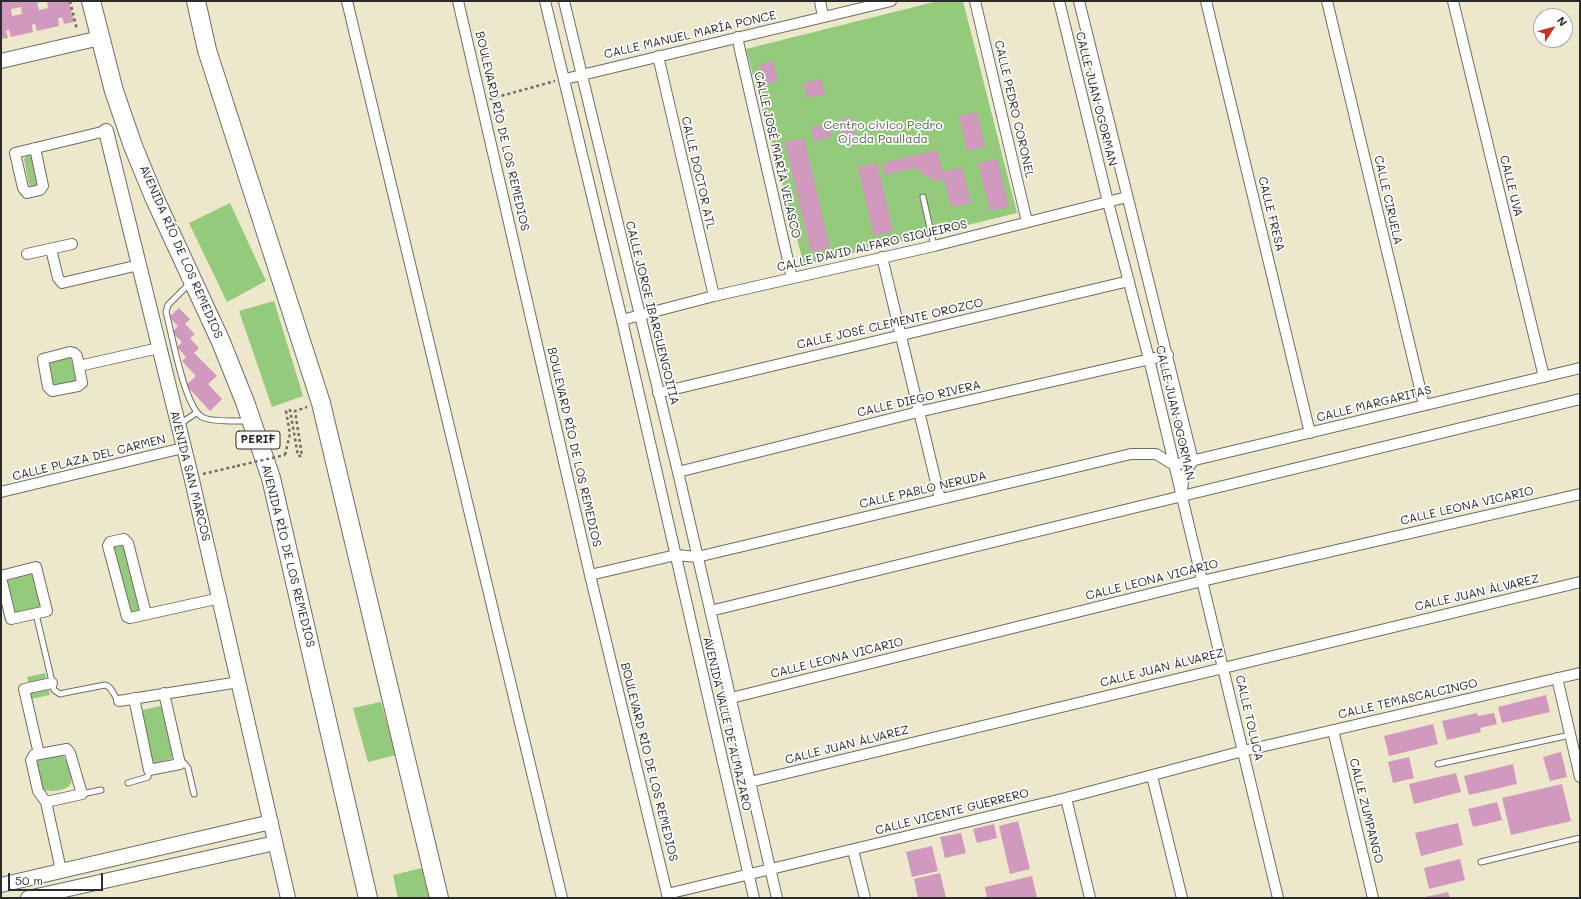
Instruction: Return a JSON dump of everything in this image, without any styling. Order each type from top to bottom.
[{"type":"highway","name":"AVENIDA RÍO DE LOS REMEDIOS","points":[[91,1],[114,91],[133,146],[221,342],[252,422],[271,478],[368,898]]},
{"type":"highway","points":[[196,1],[207,50],[321,403],[439,898]]},
{"type":"street","points":[[347,1],[562,898]]},
{"type":"street","name":"BOULEVARD RÍO DE LOS REMEDIOS","points":[[458,1],[590,575],[668,896]]},
{"type":"street","points":[[545,1],[622,320],[676,555]]},
{"type":"street","name":"CALLE JORGE IBARGUENGOITIA","points":[[564,1],[639,316],[678,472],[697,557]]},
{"type":"street","points":[[820,1],[823,17]]},
{"type":"street","name":"CALLE MANUEL MARÍA PONCE","points":[[565,79],[891,1]]},
{"type":"street","name":"CALLE PEDRO CORONEL","points":[[975,1],[1028,222]]},
{"type":"street","name":"CALLE JUAN OGORMAN","points":[[1059,1],[1182,497]]},
{"type":"street","name":"CALLE JUAN OGORMAN","points":[[1079,1],[1127,197],[1168,355],[1193,461],[1187,468],[1183,479],[1182,497]]},
{"type":"street","name":"CALLE FRESA","points":[[1206,1],[1310,433]]},
{"type":"street","name":"CALLE CIRUELA","points":[[1327,1],[1424,405]]},
{"type":"street","name":"CALLE UVA","points":[[1453,1],[1544,377]]},
{"type":"street","name":"CALLE JOSÉ MARÍA VELASCO","points":[[737,37],[792,278]]},
{"type":"street","points":[[1,61],[100,38]]},
{"type":"street","name":"CALLE DOCTOR ATL","points":[[658,56],[714,296]]},
{"type":"street","points":[[35,148],[106,132]]},
{"type":"street","name":"AVENIDA SAN MARCOS","points":[[106,132],[220,598],[288,898]]},
{"type":"street","name":"CALLE DAVID ALFARO SIQUEIROS","points":[[622,320],[714,296],[934,246],[1127,197]]},
{"type":"street","points":[[26,254],[72,244]]},
{"type":"street","points":[[51,249],[58,278],[60,283],[64,284],[139,265]]},
{"type":"street","points":[[882,258],[940,499]]},
{"type":"street","name":"CALLE JOSÉ CLEMENTE OROZCO","points":[[658,393],[1129,281]]},
{"type":"street","points":[[79,366],[159,348]]},
{"type":"street","points":[[72,352],[77,356],[79,366],[82,381],[80,385],[54,391],[49,389],[42,363],[43,359],[72,352]]},
{"type":"street","name":"CALLE DIEGO RIVERA","points":[[678,472],[918,412],[1168,355]]},
{"type":"street","name":"CALLE MARGARITAS","points":[[1174,465],[1580,368]]},
{"type":"street","points":[[710,611],[1580,399]]},
{"type":"street","name":"CALLE PLAZA DEL CARMEN","points":[[1,492],[183,448]]},
{"type":"street","name":"CALLE PABLO NERUDA","points":[[590,575],[676,555],[697,557],[1131,454],[1156,454],[1174,465]]},
{"type":"street","name":"CALLE LEONA VICARIO","points":[[731,698],[1202,581],[1580,494]]},
{"type":"street","name":"CALLE TOLUCA","points":[[1182,497],[1224,667],[1278,898]]},
{"type":"street","points":[[146,614],[128,543],[124,539],[109,542],[108,546],[126,616],[130,618],[220,598]]},
{"type":"street","name":"AVENIDA VALLE DE ALMAZARO","points":[[676,555],[754,898]]},
{"type":"street","name":"AVENIDA VALLE DE ALMAZARO","points":[[697,557],[777,898]]},
{"type":"street","points":[[36,567],[47,611],[11,619],[1,577],[36,567]]},
{"type":"street","name":"CALLE JUAN ÁLVAREZ","points":[[750,782],[1580,582]]},
{"type":"street","name":"CALLE TEMASCALCINGO","points":[[1243,751],[1580,673]]},
{"type":"street","points":[[1557,678],[1580,777]]},
{"type":"street","points":[[119,701],[239,682]]},
{"type":"street","points":[[52,683],[24,689],[31,720],[38,791],[46,802],[61,870]]},
{"type":"street","points":[[134,698],[149,770],[180,764],[164,693]]},
{"type":"street","name":"CALLE ZUMPANGO","points":[[1333,730],[1373,898]]},
{"type":"street","points":[[35,756],[65,748],[69,751],[82,794],[46,802]]},
{"type":"street","name":"CALLE VICENTE GUERRERO","points":[[668,896],[1066,798],[1243,751]]},
{"type":"street","points":[[1152,776],[1182,898]]},
{"type":"street","points":[[1066,798],[1090,898]]},
{"type":"street","points":[[1,885],[270,822]]},
{"type":"street","points":[[28,898],[50,896],[275,843]]},
{"type":"street","points":[[853,850],[865,898]]},
{"type":"lane","points":[[923,197],[934,246]]},
{"type":"lane","points":[[193,281],[168,305],[166,312],[188,398],[196,413],[203,418],[252,422]]},
{"type":"lane","points":[[178,426],[196,413]]},
{"type":"lane","points":[[36,614],[54,690],[60,694],[105,685],[111,688],[115,698],[119,701]]},
{"type":"lane","points":[[1438,764],[1570,735]]},
{"type":"lane","points":[[180,764],[184,763],[188,768],[194,794]]},
{"type":"lane","points":[[128,783],[148,777],[149,770]]},
{"type":"lane","points":[[82,794],[101,790]]},
{"type":"lane","points":[[1481,862],[1580,838]]},
{"type":"path","points":[[70,1],[80,42]]},
{"type":"path","points":[[482,101],[565,79]]},
{"type":"path","points":[[217,470],[285,455],[290,434],[286,411],[290,410],[298,456],[302,456],[295,411],[321,403]]},
{"type":"green space","name":"Centro civico Pedro Ojeda Paullada","points":[[938,1],[963,1],[1017,213],[804,265],[746,49]]},
{"type":"green space","points":[[28,155],[33,157],[38,183],[34,187],[29,185],[24,159]]},
{"type":"green space","points":[[230,203],[266,281],[227,302],[189,223]]},
{"type":"green space","points":[[274,301],[303,396],[272,407],[239,311]]},
{"type":"green space","points":[[71,357],[77,381],[53,387],[47,362]]},
{"type":"green space","points":[[124,541],[141,611],[128,615],[111,544]]},
{"type":"green space","points":[[33,574],[41,607],[14,613],[6,581]]},
{"type":"green space","points":[[45,673],[47,680],[29,685],[27,677]]},
{"type":"green space","points":[[48,687],[50,695],[31,699],[30,691]]},
{"type":"green space","points":[[381,702],[396,755],[368,762],[353,708]]},
{"type":"green space","points":[[160,706],[163,709],[173,755],[171,759],[155,763],[151,759],[142,713],[143,710]]},
{"type":"green space","points":[[62,755],[71,774],[72,778],[70,785],[61,790],[43,790],[35,761]]},
{"type":"green space","points":[[422,868],[429,898],[398,898],[393,875]]},
{"type":"building","points":[[1,1],[44,1],[37,3],[39,10],[48,8],[47,1],[69,1],[74,22],[64,24],[62,17],[58,18],[59,26],[37,31],[35,24],[33,24],[33,32],[11,37],[9,30],[6,31],[8,38],[1,39]],"holes":[[[21,7],[22,14],[12,16],[11,9]]]},
{"type":"building","points":[[773,61],[778,81],[765,84],[760,64]]},
{"type":"building","points":[[821,79],[825,94],[807,98],[803,83]]},
{"type":"building","points":[[977,112],[985,147],[967,151],[959,116]]},
{"type":"building","points":[[851,117],[856,136],[844,139],[840,120]]},
{"type":"building","points":[[829,123],[832,137],[814,141],[811,127]]},
{"type":"building","points":[[804,138],[830,248],[811,252],[785,142]]},
{"type":"building","points":[[937,150],[943,172],[962,167],[971,203],[951,207],[944,179],[934,181],[915,168],[885,175],[883,163]]},
{"type":"building","points":[[997,159],[1009,207],[990,211],[978,163]]},
{"type":"building","points":[[877,163],[893,231],[874,236],[858,167]]},
{"type":"building","points":[[179,308],[190,319],[185,324],[195,334],[190,338],[199,348],[194,353],[217,376],[208,384],[222,399],[210,411],[186,385],[196,376],[182,361],[186,357],[177,347],[182,342],[172,332],[178,326],[169,317]]},
{"type":"building","points":[[1546,695],[1550,712],[1502,723],[1498,707]]},
{"type":"building","points":[[1477,713],[1478,716],[1494,713],[1497,724],[1480,728],[1481,732],[1447,740],[1442,721]]},
{"type":"building","points":[[1433,724],[1438,744],[1389,756],[1384,736]]},
{"type":"building","points":[[1561,752],[1567,777],[1550,781],[1543,757]]},
{"type":"building","points":[[1409,757],[1414,778],[1393,783],[1388,762]]},
{"type":"building","points":[[1513,764],[1517,784],[1469,795],[1464,776]]},
{"type":"building","points":[[1456,773],[1461,792],[1414,804],[1409,784]]},
{"type":"building","points":[[1562,784],[1571,821],[1511,835],[1502,798]]},
{"type":"building","points":[[1497,802],[1502,820],[1473,827],[1468,809]]},
{"type":"building","points":[[1018,821],[1030,869],[1010,874],[999,826]]},
{"type":"building","points":[[1458,823],[1463,845],[1421,856],[1415,833]]},
{"type":"building","points":[[994,824],[997,838],[977,843],[973,829]]},
{"type":"building","points":[[961,833],[966,853],[945,858],[940,837]]},
{"type":"building","points":[[932,846],[938,871],[912,877],[906,852]]},
{"type":"building","points":[[1460,859],[1465,880],[1429,889],[1424,868]]},
{"type":"building","points":[[940,873],[946,898],[918,898],[914,879]]},
{"type":"building","points":[[1032,876],[1037,898],[987,898],[985,887]]},
{"type":"building","points":[[1448,892],[1450,898],[1425,898],[1425,897]]}]
